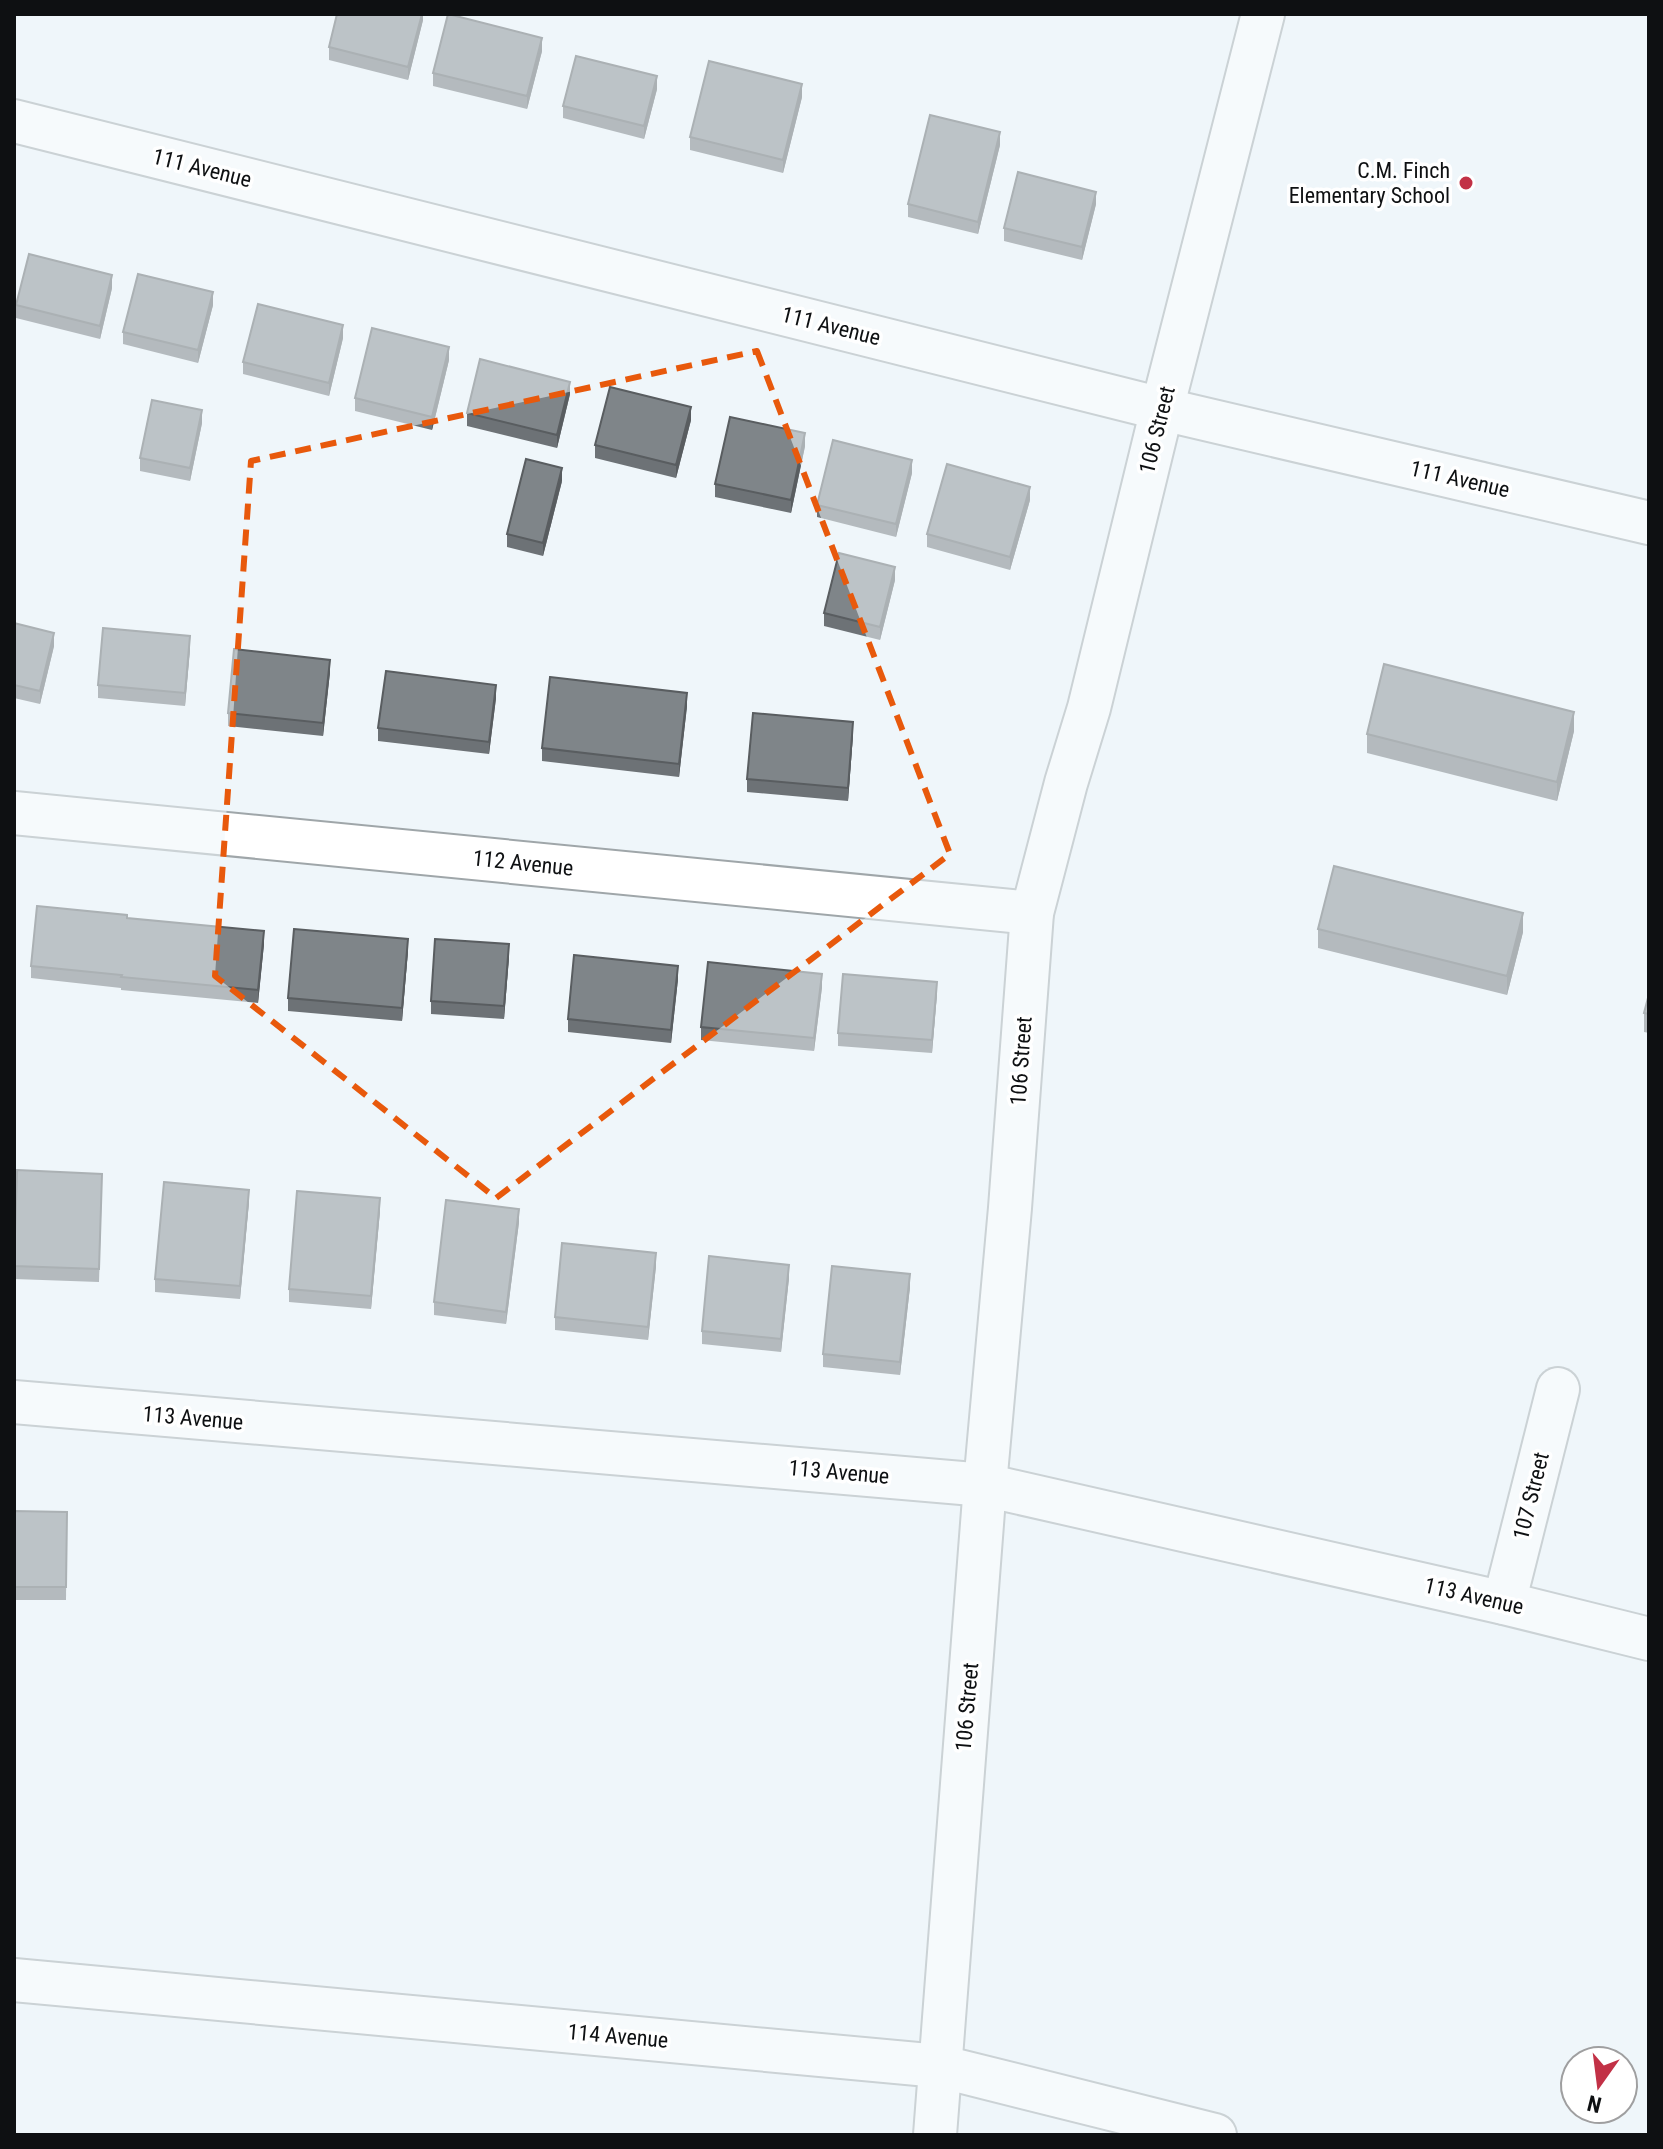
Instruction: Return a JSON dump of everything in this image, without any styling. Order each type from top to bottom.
[{"type":"street","name":"106 Street","points":[[935,2135],[1032,913],[1089,708],[1263,14]]},
{"type":"street","name":"111 Avenue","points":[[14,121],[1162,409],[1649,523]]},
{"type":"street","name":"112 Avenue","points":[[14,813],[1032,913]]},
{"type":"street","name":"107 Street","points":[[1504,1603],[1558,1389]]},
{"type":"street","name":"113 Avenue","points":[[14,1402],[985,1485],[1649,1639]]},
{"type":"street","name":"114 Avenue","points":[[14,1980],[939,2066],[1215,2135]]},
{"type":"highlighted area","points":[[757,351],[950,854],[496,1198],[215,976],[251,461]]},
{"type":"building","points":[[337,14],[422,14],[408,67],[329,47]]},
{"type":"building","points":[[448,14],[542,38],[527,96],[433,73]]},
{"type":"building","points":[[576,56],[657,76],[644,126],[563,106]]},
{"type":"building","points":[[709,61],[802,84],[783,160],[690,137]]},
{"type":"building","points":[[930,115],[1000,132],[978,222],[908,204]]},
{"type":"building","points":[[1018,172],[1096,192],[1082,247],[1004,228]]},
{"type":"building","points":[[29,254],[112,275],[100,326],[16,305]]},
{"type":"building","points":[[138,274],[213,292],[198,350],[123,332]]},
{"type":"building","points":[[258,304],[343,325],[329,383],[243,362]]},
{"type":"building","points":[[372,328],[449,347],[432,417],[355,398]]},
{"type":"building","points":[[480,359],[570,382],[557,435],[467,413]]},
{"type":"building","points":[[610,387],[691,407],[676,465],[595,445]]},
{"type":"building","points":[[152,400],[202,410],[190,468],[140,458]]},
{"type":"building","points":[[730,417],[805,433],[791,500],[715,484]]},
{"type":"building","points":[[833,440],[912,460],[896,524],[817,505]]},
{"type":"building","points":[[526,459],[562,468],[543,543],[507,534]]},
{"type":"building","points":[[947,464],[1030,487],[1010,557],[927,534]]},
{"type":"building","points":[[839,553],[895,567],[880,627],[824,613]]},
{"type":"building","points":[[14,623],[54,633],[40,691],[14,685]]},
{"type":"building","points":[[103,628],[190,636],[185,693],[98,685]]},
{"type":"building","points":[[234,649],[330,660],[323,723],[228,713]]},
{"type":"building","points":[[1384,664],[1574,712],[1557,782],[1367,734]]},
{"type":"building","points":[[386,671],[496,685],[489,742],[378,728]]},
{"type":"building","points":[[550,677],[687,693],[679,764],[542,748]]},
{"type":"building","points":[[753,713],[853,722],[848,788],[747,779]]},
{"type":"building","points":[[1334,866],[1523,913],[1507,976],[1318,929]]},
{"type":"building","points":[[37,906],[264,931],[258,990],[31,966]]},
{"type":"building","points":[[294,929],[408,939],[402,1008],[288,998]]},
{"type":"building","points":[[435,939],[509,944],[504,1006],[431,1001]]},
{"type":"building","points":[[574,955],[678,966],[671,1030],[568,1019]]},
{"type":"building","points":[[708,962],[822,974],[814,1038],[701,1027]]},
{"type":"building","points":[[843,974],[937,982],[932,1040],[838,1033]]},
{"type":"building","points":[[1649,994],[1649,1014],[1644,1013]]},
{"type":"building","points":[[17,1170],[102,1174],[99,1269],[14,1266]]},
{"type":"building","points":[[164,1182],[249,1190],[240,1286],[155,1279]]},
{"type":"building","points":[[297,1191],[380,1198],[371,1296],[289,1289]]},
{"type":"building","points":[[446,1200],[519,1209],[506,1312],[434,1302]]},
{"type":"building","points":[[562,1243],[656,1253],[648,1327],[555,1317]]},
{"type":"building","points":[[709,1256],[789,1265],[781,1339],[702,1331]]},
{"type":"building","points":[[832,1266],[910,1274],[900,1362],[823,1354]]},
{"type":"building","points":[[14,1511],[67,1512],[66,1587],[14,1587]]},
{"type":"place","name":"C.M. Finch Elementary School","points":[[1466,183]]}]
